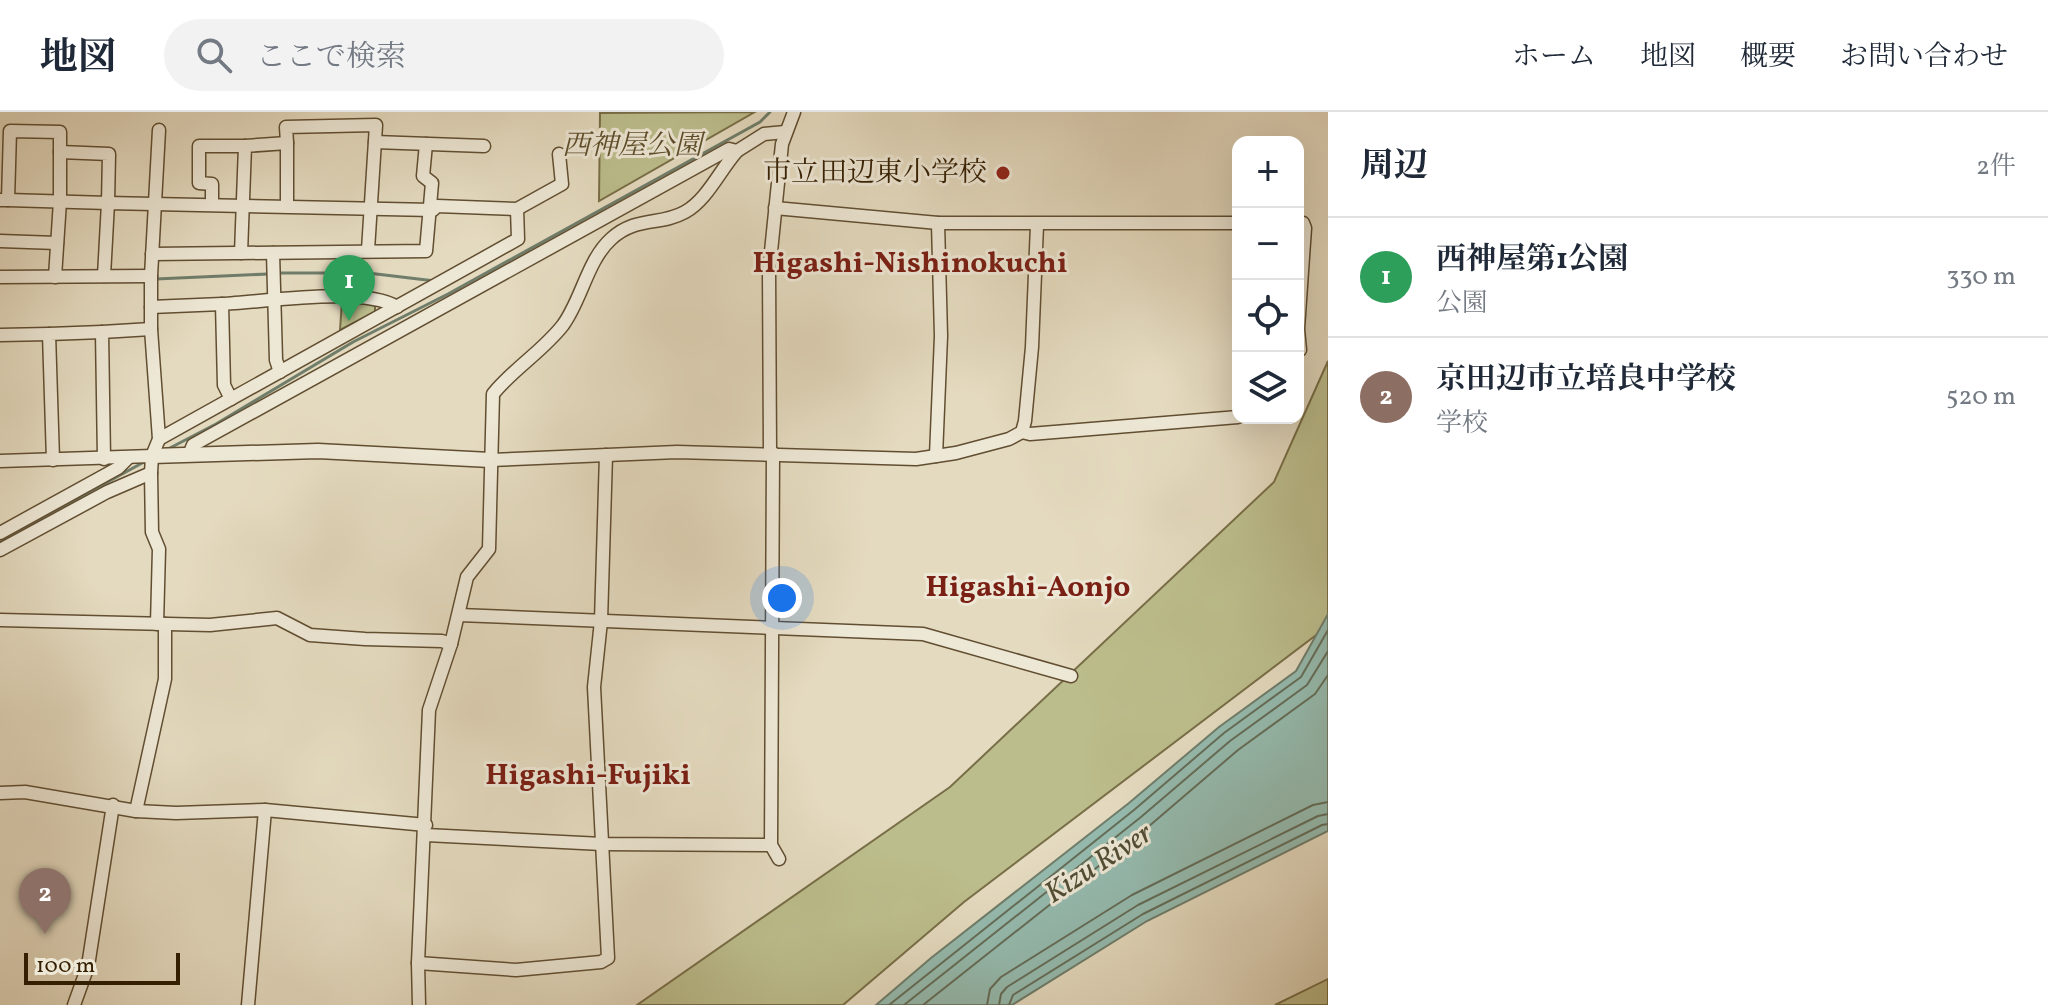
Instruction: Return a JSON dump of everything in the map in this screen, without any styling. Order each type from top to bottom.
[{"type":"street","points":[[779,859],[771,845],[774,627],[769,271],[785,132],[794,112]]},
{"type":"street","points":[[287,206],[286,127],[376,125],[368,250]]},
{"type":"street","points":[[136,811],[165,679],[159,549],[152,532],[151,473],[152,456],[159,439],[151,329],[151,280],[159,130]]},
{"type":"street","points":[[55,277],[60,201],[60,132],[10,131],[4,200],[60,201],[108,203],[242,204],[429,210],[437,206],[517,209],[562,184],[559,154]]},
{"type":"street","points":[[419,1005],[418,963],[429,710],[451,644],[467,577],[489,549],[493,394],[562,326],[608,241],[627,226],[672,218],[686,212],[698,202],[737,151],[764,134],[785,132]]},
{"type":"street","points":[[375,142],[484,146]]},
{"type":"street","points":[[212,204],[212,184],[199,183],[199,146],[287,143]]},
{"type":"street","points":[[152,254],[426,251],[432,183],[423,176],[426,144]]},
{"type":"street","points":[[241,253],[245,146]]},
{"type":"street","points":[[189,455],[193,445],[729,149],[737,151]]},
{"type":"street","points":[[60,152],[109,154],[104,276]]},
{"type":"street","points":[[775,208],[938,223],[1232,223]]},
{"type":"street","points":[[517,209],[520,265]]},
{"type":"street","points":[[936,456],[941,336],[938,223]]},
{"type":"street","points":[[1022,432],[1032,347],[1037,225]]},
{"type":"street","points":[[159,439],[518,239]]},
{"type":"street","points":[[0,241],[57,243]]},
{"type":"street","points":[[273,253],[276,360],[280,372]]},
{"type":"street","points":[[0,277],[104,276],[151,280]]},
{"type":"street","points":[[151,307],[345,296],[388,301],[397,307]]},
{"type":"street","points":[[222,304],[224,385],[231,399]]},
{"type":"street","points":[[0,335],[151,329]]},
{"type":"street","points":[[102,332],[104,459]]},
{"type":"street","points":[[49,334],[53,460]]},
{"type":"street","points":[[0,461],[318,451],[490,460],[677,452],[916,459],[1009,439],[1022,432],[1030,434],[1232,417]]},
{"type":"street","points":[[418,963],[516,970],[601,962],[608,958],[594,687],[601,621],[606,455]]},
{"type":"street","points":[[0,533],[118,468],[128,458]]},
{"type":"street","points":[[0,550],[107,492],[151,473]]},
{"type":"street","points":[[459,615],[923,634],[1071,676]]},
{"type":"street","points":[[0,620],[210,625],[277,618],[310,635],[442,641],[451,644]]},
{"type":"street","points":[[0,793],[25,792],[136,811],[265,810],[426,830],[602,844],[771,845]]},
{"type":"street","points":[[74,1005],[88,966],[113,805]]},
{"type":"street","points":[[248,1005],[265,810]]},
{"type":"green space","name":"西神屋公園","points":[[755,112],[599,201],[600,113]]},
{"type":"green space","points":[[342,301],[375,304],[375,312],[340,330]]},
{"type":"green space","points":[[1328,361],[1328,626],[964,902],[843,1005],[637,1005],[950,787],[1274,482],[1300,424],[1304,424],[1304,415]]},
{"type":"green space","points":[[1328,979],[1328,1005],[1275,1005]]},
{"type":"water","name":"Kizu River","points":[[1328,614],[1328,831],[1147,921],[1012,1005],[876,1005],[1219,727],[1296,671]]},
{"type":"waterway","points":[[168,449],[353,342],[448,294],[760,122],[770,112]]},
{"type":"waterway","points":[[276,273],[368,273],[435,281]]},
{"type":"waterway","points":[[156,279],[268,274]]},
{"type":"waterway","points":[[0,541],[144,462]]},
{"type":"place","name":"市立田辺東小学校","points":[[1003,173]]},
{"type":"place","name":"西神屋第1公園","points":[[349,321]]},
{"type":"place","name":"京田辺市立培良中学校","points":[[45,934]]},
{"type":"district","name":"Higashi-Nishinokuchi","points":[[910,264]]},
{"type":"district","name":"Higashi-Aonjo","points":[[1028,588]]},
{"type":"district","name":"Higashi-Fujiki","points":[[588,776]]}]
